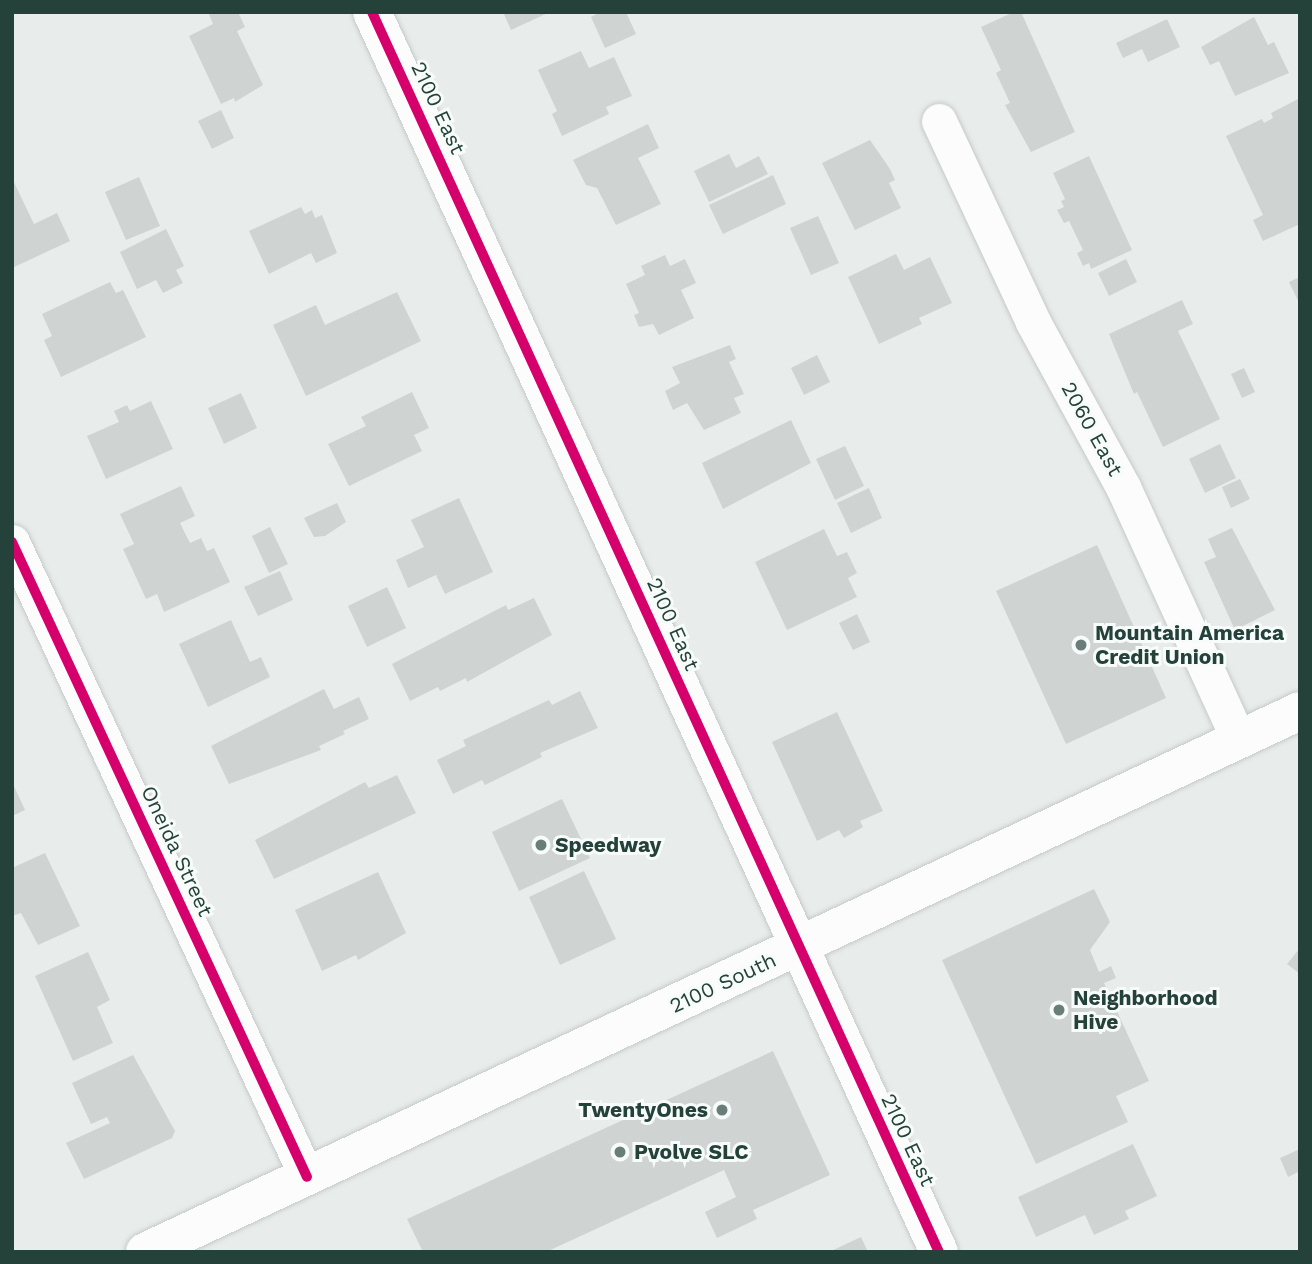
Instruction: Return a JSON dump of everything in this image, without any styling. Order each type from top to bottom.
[{"type":"street","name":"2100 East","points":[[372,12],[939,1252]]},
{"type":"street","name":"2060 East","points":[[939,121],[1033,322],[1124,487],[1239,740]]},
{"type":"street","name":"Oneida Street","points":[[12,542],[307,1177]]},
{"type":"street","name":"2100 South","points":[[145,1252],[799,948],[1300,711]]},
{"type":"building","points":[[208,12],[238,12],[245,27],[237,31],[263,85],[235,102],[234,98],[221,104],[189,36],[213,24]]},
{"type":"building","points":[[503,12],[550,12],[511,30]]},
{"type":"building","points":[[600,12],[626,12],[636,34],[605,48],[591,17]]},
{"type":"building","points":[[1014,12],[1021,12],[1075,132],[1031,152],[1005,105],[1010,103],[996,73],[1001,70],[981,27]]},
{"type":"building","points":[[1254,17],[1268,45],[1274,42],[1289,73],[1235,96],[1219,61],[1210,65],[1201,47]]},
{"type":"building","points":[[1167,19],[1180,47],[1148,62],[1142,49],[1123,58],[1116,43]]},
{"type":"building","points":[[581,51],[589,68],[614,57],[632,96],[606,107],[609,114],[562,136],[552,114],[557,111],[538,70]]},
{"type":"building","points":[[1300,98],[1300,224],[1263,241],[1253,220],[1263,215],[1226,136],[1262,119],[1264,123],[1273,118],[1271,113]]},
{"type":"building","points":[[221,110],[234,138],[212,149],[198,121]]},
{"type":"building","points":[[648,124],[659,148],[638,158],[661,204],[616,225],[597,188],[586,185],[573,160]]},
{"type":"building","points":[[870,140],[890,169],[895,180],[889,183],[901,208],[855,230],[822,163]]},
{"type":"building","points":[[729,154],[736,168],[759,156],[768,174],[709,202],[694,171]]},
{"type":"building","points":[[1089,156],[1132,250],[1091,269],[1089,263],[1083,266],[1077,253],[1083,250],[1069,221],[1064,223],[1057,210],[1064,207],[1061,201],[1065,199],[1053,173]]},
{"type":"building","points":[[773,175],[786,204],[723,234],[709,205]]},
{"type":"building","points":[[139,177],[160,226],[126,240],[105,192]]},
{"type":"building","points":[[12,178],[34,224],[57,213],[70,241],[12,268]]},
{"type":"building","points":[[301,207],[305,214],[312,210],[315,218],[322,215],[337,253],[316,263],[311,253],[269,274],[249,231]]},
{"type":"building","points":[[818,216],[839,263],[811,275],[790,228]]},
{"type":"building","points":[[166,229],[184,266],[176,270],[183,283],[163,293],[156,280],[137,289],[120,252]]},
{"type":"building","points":[[896,254],[904,270],[930,257],[952,303],[919,318],[922,324],[879,344],[848,277]]},
{"type":"building","points":[[665,255],[670,266],[685,259],[696,283],[681,290],[694,318],[659,335],[653,324],[639,327],[634,315],[639,313],[626,284],[645,275],[641,266]]},
{"type":"building","points":[[1126,259],[1137,282],[1109,296],[1098,273]]},
{"type":"building","points":[[1300,277],[1300,305],[1289,282]]},
{"type":"building","points":[[110,282],[116,293],[123,290],[146,337],[61,377],[44,340],[52,336],[42,314]]},
{"type":"building","points":[[397,292],[421,341],[306,396],[273,325],[316,305],[325,325]]},
{"type":"building","points":[[1182,300],[1193,324],[1178,331],[1220,419],[1163,447],[1137,392],[1134,394],[1109,334]]},
{"type":"building","points":[[730,345],[736,359],[729,362],[744,394],[734,398],[741,413],[704,430],[687,403],[673,410],[665,391],[680,383],[672,367]]},
{"type":"building","points":[[817,355],[830,382],[804,395],[791,368]]},
{"type":"building","points":[[1244,368],[1255,392],[1242,398],[1231,374]]},
{"type":"building","points":[[412,392],[429,428],[414,435],[422,451],[349,486],[328,444],[366,426],[361,417]]},
{"type":"building","points":[[241,393],[257,428],[224,444],[208,408]]},
{"type":"building","points":[[151,401],[173,449],[106,479],[87,436],[119,422],[114,411],[127,405],[130,411]]},
{"type":"building","points":[[791,420],[811,463],[723,509],[702,463]]},
{"type":"building","points":[[1220,444],[1236,478],[1205,493],[1189,459]]},
{"type":"building","points":[[845,446],[864,486],[835,500],[816,459]]},
{"type":"building","points":[[1240,479],[1250,499],[1231,508],[1222,487]]},
{"type":"building","points":[[181,486],[195,516],[180,523],[190,543],[201,538],[207,551],[214,548],[230,582],[164,612],[157,594],[146,599],[123,549],[134,544],[120,514]]},
{"type":"building","points":[[869,488],[882,518],[851,533],[837,503]]},
{"type":"building","points":[[459,498],[493,572],[445,594],[436,575],[408,588],[396,560],[424,547],[411,520]]},
{"type":"building","points":[[337,503],[346,522],[325,536],[314,537],[304,518]]},
{"type":"building","points":[[270,527],[288,564],[269,573],[252,536]]},
{"type":"building","points":[[1232,528],[1275,610],[1235,630],[1204,562],[1216,557],[1208,539]]},
{"type":"building","points":[[824,529],[837,556],[847,552],[857,573],[848,578],[857,597],[787,630],[755,562]]},
{"type":"building","name":"Mountain America Credit Union","points":[[1097,545],[1166,698],[1066,744],[996,591]]},
{"type":"building","points":[[280,571],[293,600],[258,616],[244,587]]},
{"type":"building","points":[[387,587],[406,628],[367,647],[348,606]]},
{"type":"building","points":[[534,598],[552,635],[467,682],[466,678],[440,691],[438,687],[410,701],[392,664],[506,605],[508,610]]},
{"type":"building","points":[[857,614],[870,642],[853,650],[839,623]]},
{"type":"building","points":[[231,620],[250,662],[261,657],[270,677],[208,707],[179,644]]},
{"type":"building","points":[[324,689],[334,709],[359,697],[369,719],[319,746],[321,750],[229,784],[211,746]]},
{"type":"building","points":[[580,691],[598,728],[540,753],[542,757],[485,785],[482,780],[453,794],[437,760],[466,746],[463,740],[549,700],[552,705]]},
{"type":"building","points":[[837,712],[883,811],[860,821],[863,827],[844,838],[839,830],[817,841],[772,742]]},
{"type":"building","points":[[397,775],[416,813],[274,879],[255,840],[365,782],[369,788]]},
{"type":"building","points":[[12,782],[25,810],[12,816]]},
{"type":"building","name":"Speedway","points":[[562,799],[590,858],[519,891],[492,832]]},
{"type":"building","points":[[45,853],[80,926],[38,945],[21,913],[12,916],[12,868]]},
{"type":"building","points":[[584,871],[616,939],[560,965],[529,897]]},
{"type":"building","points":[[378,872],[406,933],[358,960],[356,955],[322,971],[295,910]]},
{"type":"building","points":[[1094,889],[1110,922],[1090,950],[1099,972],[1111,966],[1116,978],[1104,983],[1149,1081],[1116,1096],[1128,1122],[1036,1164],[942,960]]},
{"type":"building","points":[[1300,948],[1300,974],[1287,964]]},
{"type":"building","points":[[88,952],[110,1000],[97,1007],[113,1043],[73,1061],[35,976]]},
{"type":"building","name":"TwentyOnes","points":[[773,1051],[830,1175],[753,1210],[757,1219],[717,1238],[705,1212],[736,1197],[724,1170],[546,1252],[423,1252],[407,1219]]},
{"type":"building","points":[[133,1055],[175,1131],[172,1138],[84,1179],[66,1143],[110,1123],[107,1117],[91,1124],[72,1083]]},
{"type":"building","points":[[1133,1144],[1157,1196],[1125,1211],[1129,1219],[1094,1235],[1085,1215],[1036,1237],[1018,1197]]},
{"type":"building","points":[[1300,1149],[1300,1171],[1288,1177],[1280,1158]]},
{"type":"building","points":[[861,1237],[868,1252],[829,1252]]},
{"type":"cycle path","points":[[372,12],[939,1252]]},
{"type":"cycle path","points":[[12,542],[307,1177]]},
{"type":"place","name":"Mountain America Credit Union","points":[[1081,645]]},
{"type":"place","name":"Speedway","points":[[541,845]]},
{"type":"place","name":"Neighborhood Hive","points":[[1059,1010]]},
{"type":"place","name":"TwentyOnes","points":[[722,1110]]},
{"type":"place","name":"Pvolve SLC","points":[[620,1152]]}]
